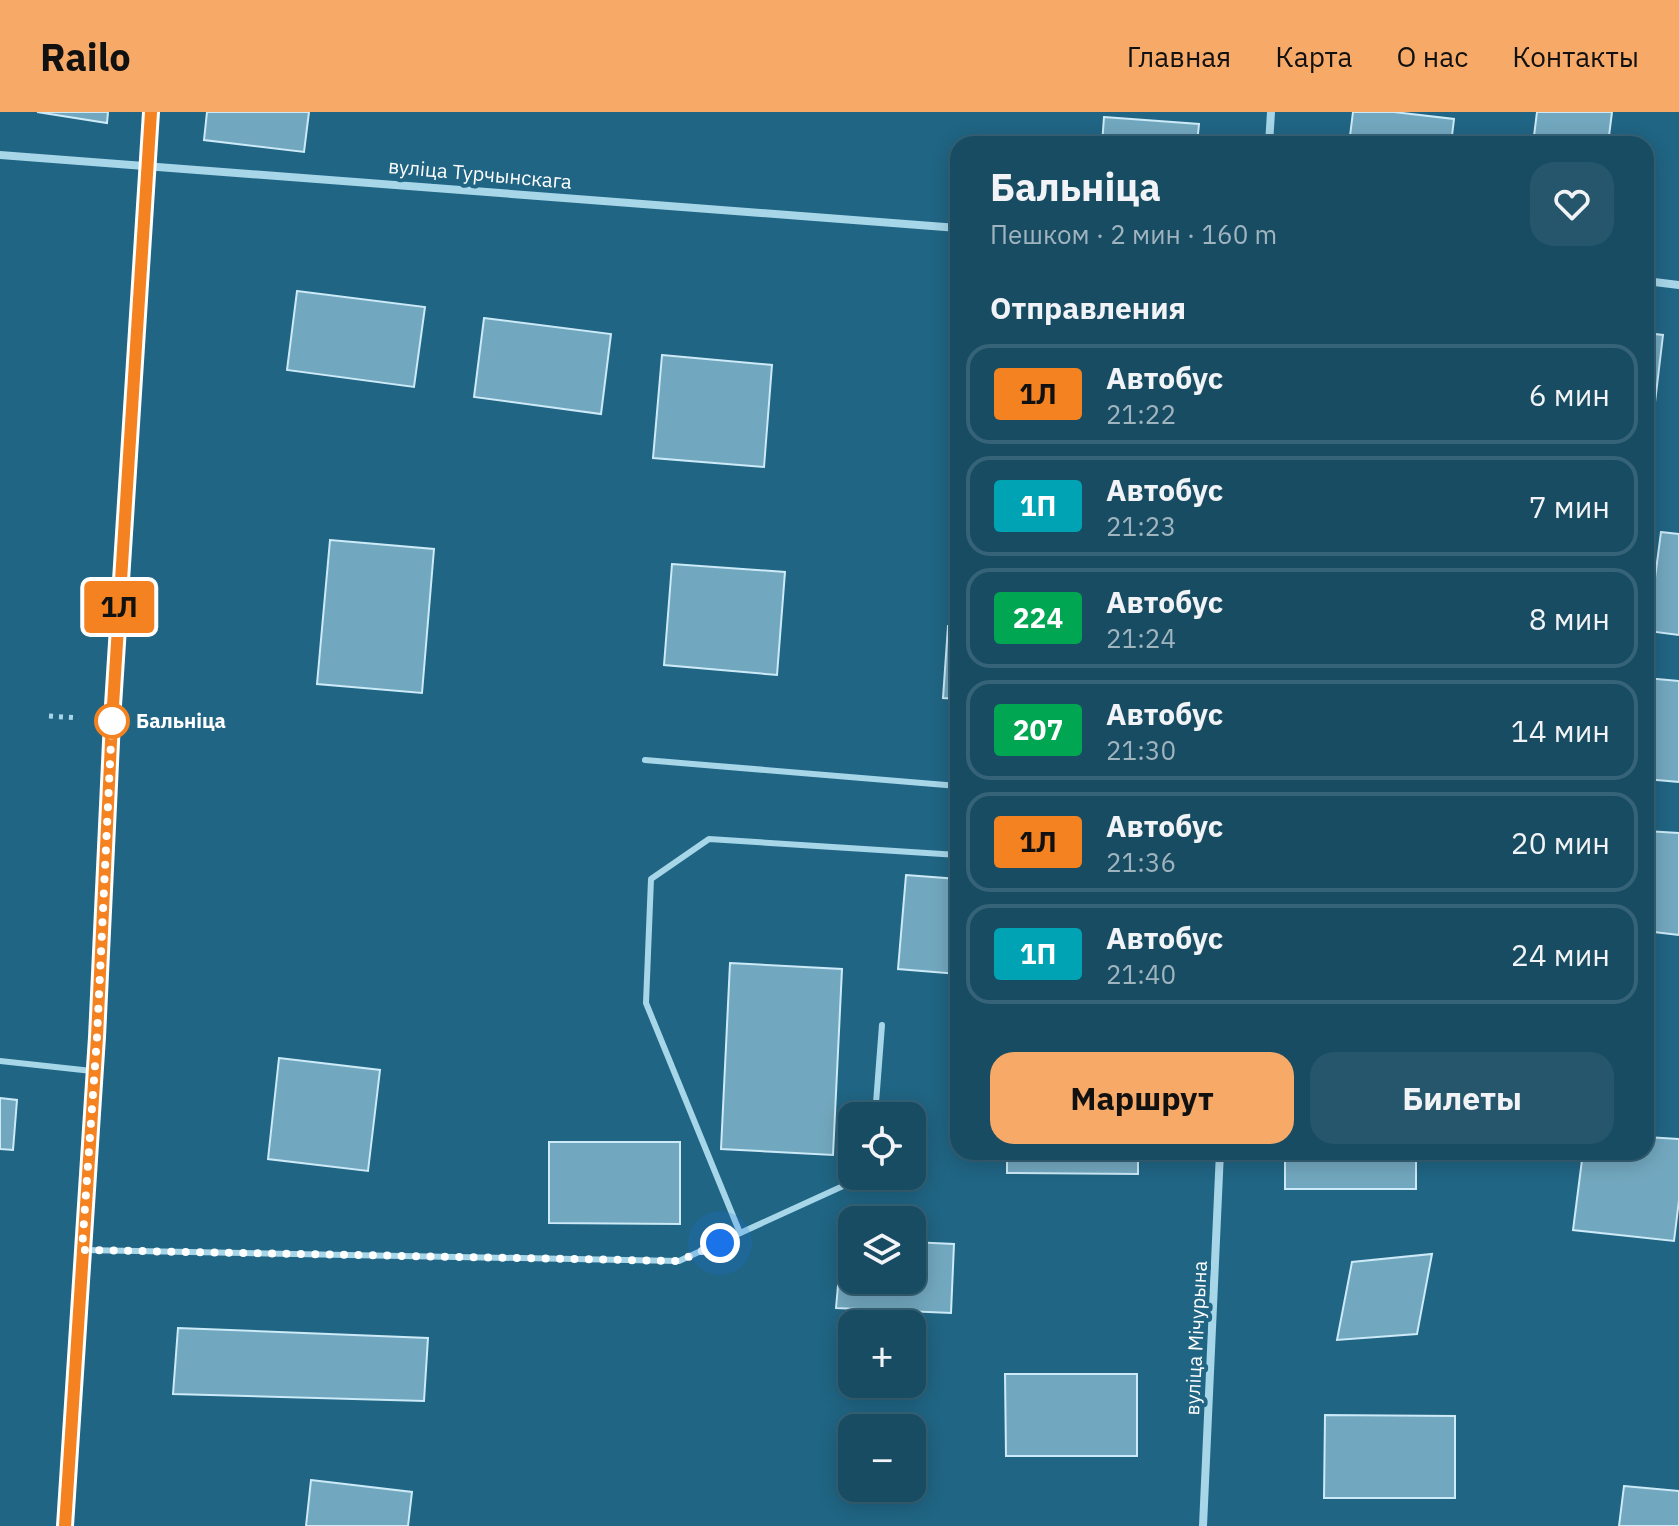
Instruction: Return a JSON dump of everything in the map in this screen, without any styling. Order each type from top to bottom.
[{"type":"street","points":[[65,1526],[151,112]]},
{"type":"street","points":[[1270,136],[1271,112]]},
{"type":"street","name":"вуліца Турчынскага","points":[[0,155],[950,227]]},
{"type":"street","points":[[1654,282],[1679,285]]},
{"type":"street","name":"вуліца Мічурына","points":[[1203,1526],[1220,1160]]},
{"type":"lane","points":[[645,760],[950,785]]},
{"type":"lane","points":[[740,1233],[646,1003],[651,879],[709,839],[950,854]]},
{"type":"lane","points":[[876,1102],[882,1025]]},
{"type":"lane","points":[[0,1061],[95,1071]]},
{"type":"lane","points":[[82,1250],[679,1261],[838,1188]]},
{"type":"building","points":[[37,112],[108,112],[107,123]]},
{"type":"building","points":[[207,112],[309,112],[304,152],[204,140]]},
{"type":"building","points":[[1353,112],[1394,112],[1454,119],[1452,136],[1350,136]]},
{"type":"building","points":[[1537,112],[1612,112],[1609,136],[1534,136]]},
{"type":"building","points":[[1104,117],[1199,124],[1198,136],[1103,136]]},
{"type":"building","points":[[297,291],[425,307],[414,387],[287,370]]},
{"type":"building","points":[[484,318],[611,334],[601,414],[474,397]]},
{"type":"building","points":[[1654,334],[1663,335],[1654,411]]},
{"type":"building","points":[[662,355],[772,365],[764,467],[653,458]]},
{"type":"building","points":[[1661,532],[1679,534],[1679,635],[1654,632],[1654,585]]},
{"type":"building","points":[[330,540],[434,549],[422,693],[317,684]]},
{"type":"building","points":[[672,564],[785,572],[777,675],[664,665]]},
{"type":"building","points":[[948,626],[950,698],[943,698]]},
{"type":"building","points":[[1654,679],[1679,681],[1679,782],[1654,780]]},
{"type":"building","points":[[1654,831],[1679,833],[1679,935],[1654,932]]},
{"type":"building","points":[[906,875],[950,878],[950,973],[898,969]]},
{"type":"building","points":[[730,963],[842,969],[833,1155],[721,1149]]},
{"type":"building","points":[[279,1058],[380,1070],[368,1171],[268,1159]]},
{"type":"building","points":[[0,1098],[17,1100],[13,1150],[0,1149]]},
{"type":"building","points":[[1654,1137],[1679,1139],[1679,1200],[1674,1241],[1573,1230],[1582,1160],[1654,1160]]},
{"type":"building","points":[[549,1142],[680,1142],[680,1224],[549,1223]]},
{"type":"building","points":[[1007,1160],[1138,1160],[1138,1174],[1007,1173]]},
{"type":"building","points":[[1285,1160],[1416,1160],[1416,1189],[1285,1189]]},
{"type":"building","points":[[926,1243],[954,1244],[951,1313],[836,1308],[838,1285],[838,1294],[926,1294]]},
{"type":"building","points":[[1432,1254],[1417,1334],[1337,1340],[1352,1262]]},
{"type":"building","points":[[178,1328],[428,1338],[424,1401],[173,1394]]},
{"type":"building","points":[[1005,1374],[1137,1374],[1137,1456],[1006,1456]]},
{"type":"building","points":[[1325,1415],[1455,1416],[1455,1498],[1324,1498]]},
{"type":"building","points":[[311,1480],[412,1492],[408,1526],[306,1526]]},
{"type":"building","points":[[1624,1486],[1679,1491],[1679,1526],[1619,1526]]},
{"type":"bus line","name":"1Л","points":[[65,1526],[151,112]]},
{"type":"place","name":"Бальніца","points":[[112,721]]},
{"type":"route","points":[[112,721],[97,1037],[82,1250],[679,1261],[720,1243]]}]
